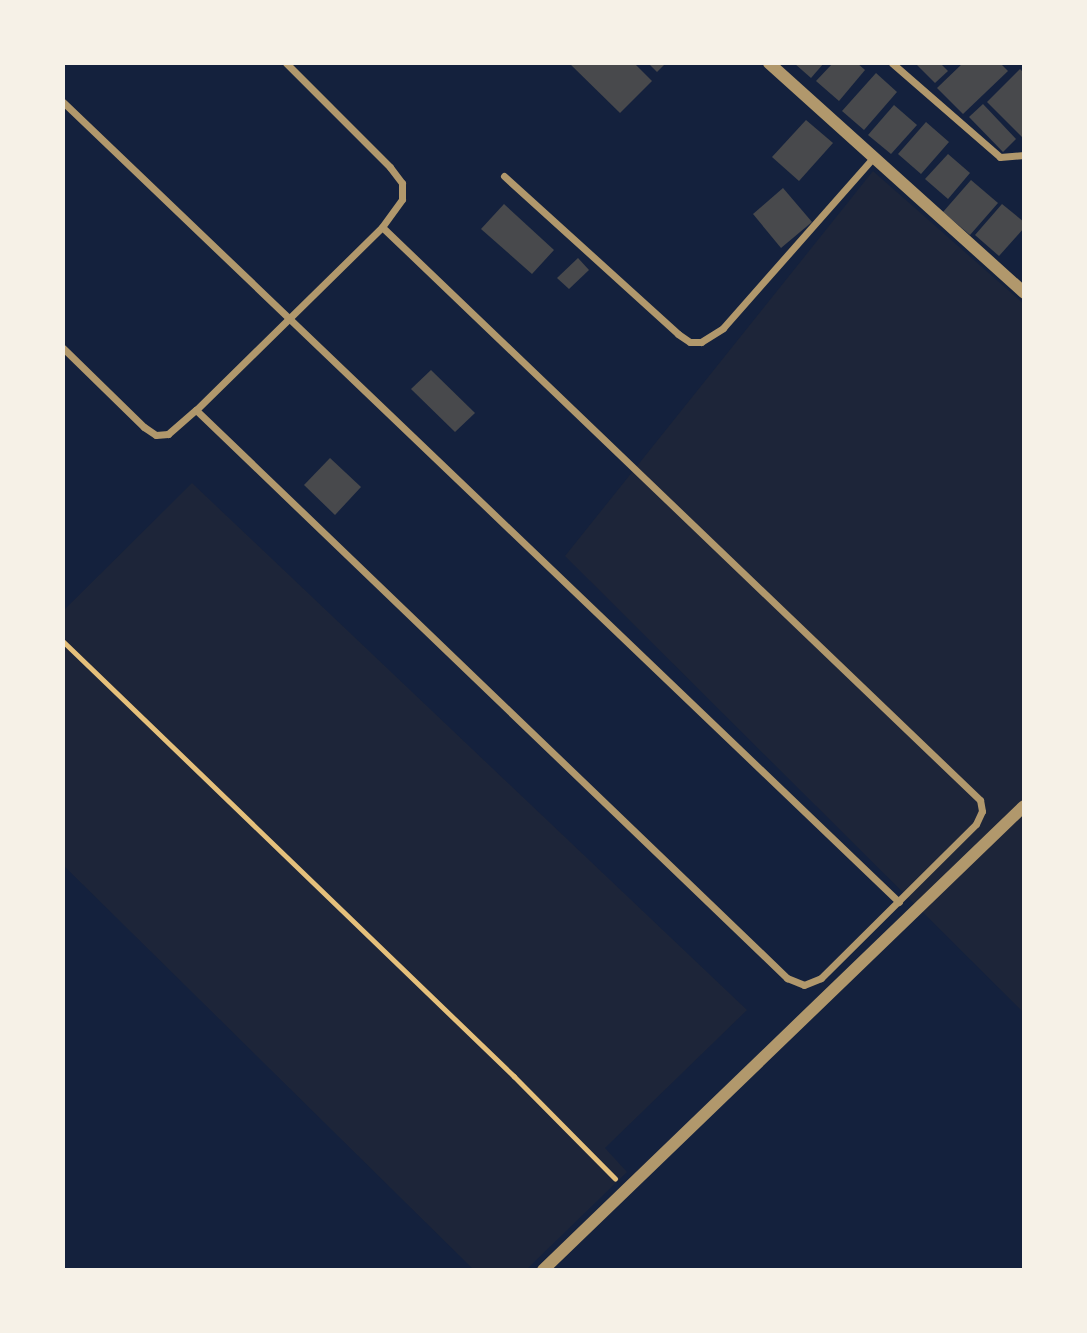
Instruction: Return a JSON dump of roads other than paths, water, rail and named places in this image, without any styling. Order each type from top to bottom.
[{"type":"street","points":[[63,348],[156,435],[168,434],[196,410],[286,318],[382,227],[402,198],[401,183],[390,167],[286,63]]},
{"type":"street","points":[[769,63],[872,159],[1024,293]]},
{"type":"street","points":[[892,63],[1000,157],[1024,155]]},
{"type":"street","points":[[63,103],[899,902]]},
{"type":"street","points":[[504,176],[678,334],[690,342],[701,342],[723,328],[872,159]]},
{"type":"street","points":[[196,410],[787,978],[804,985],[821,978],[899,902],[976,824],[982,811],[980,800],[382,227]]},
{"type":"street","points":[[543,1270],[1024,806]]}]
